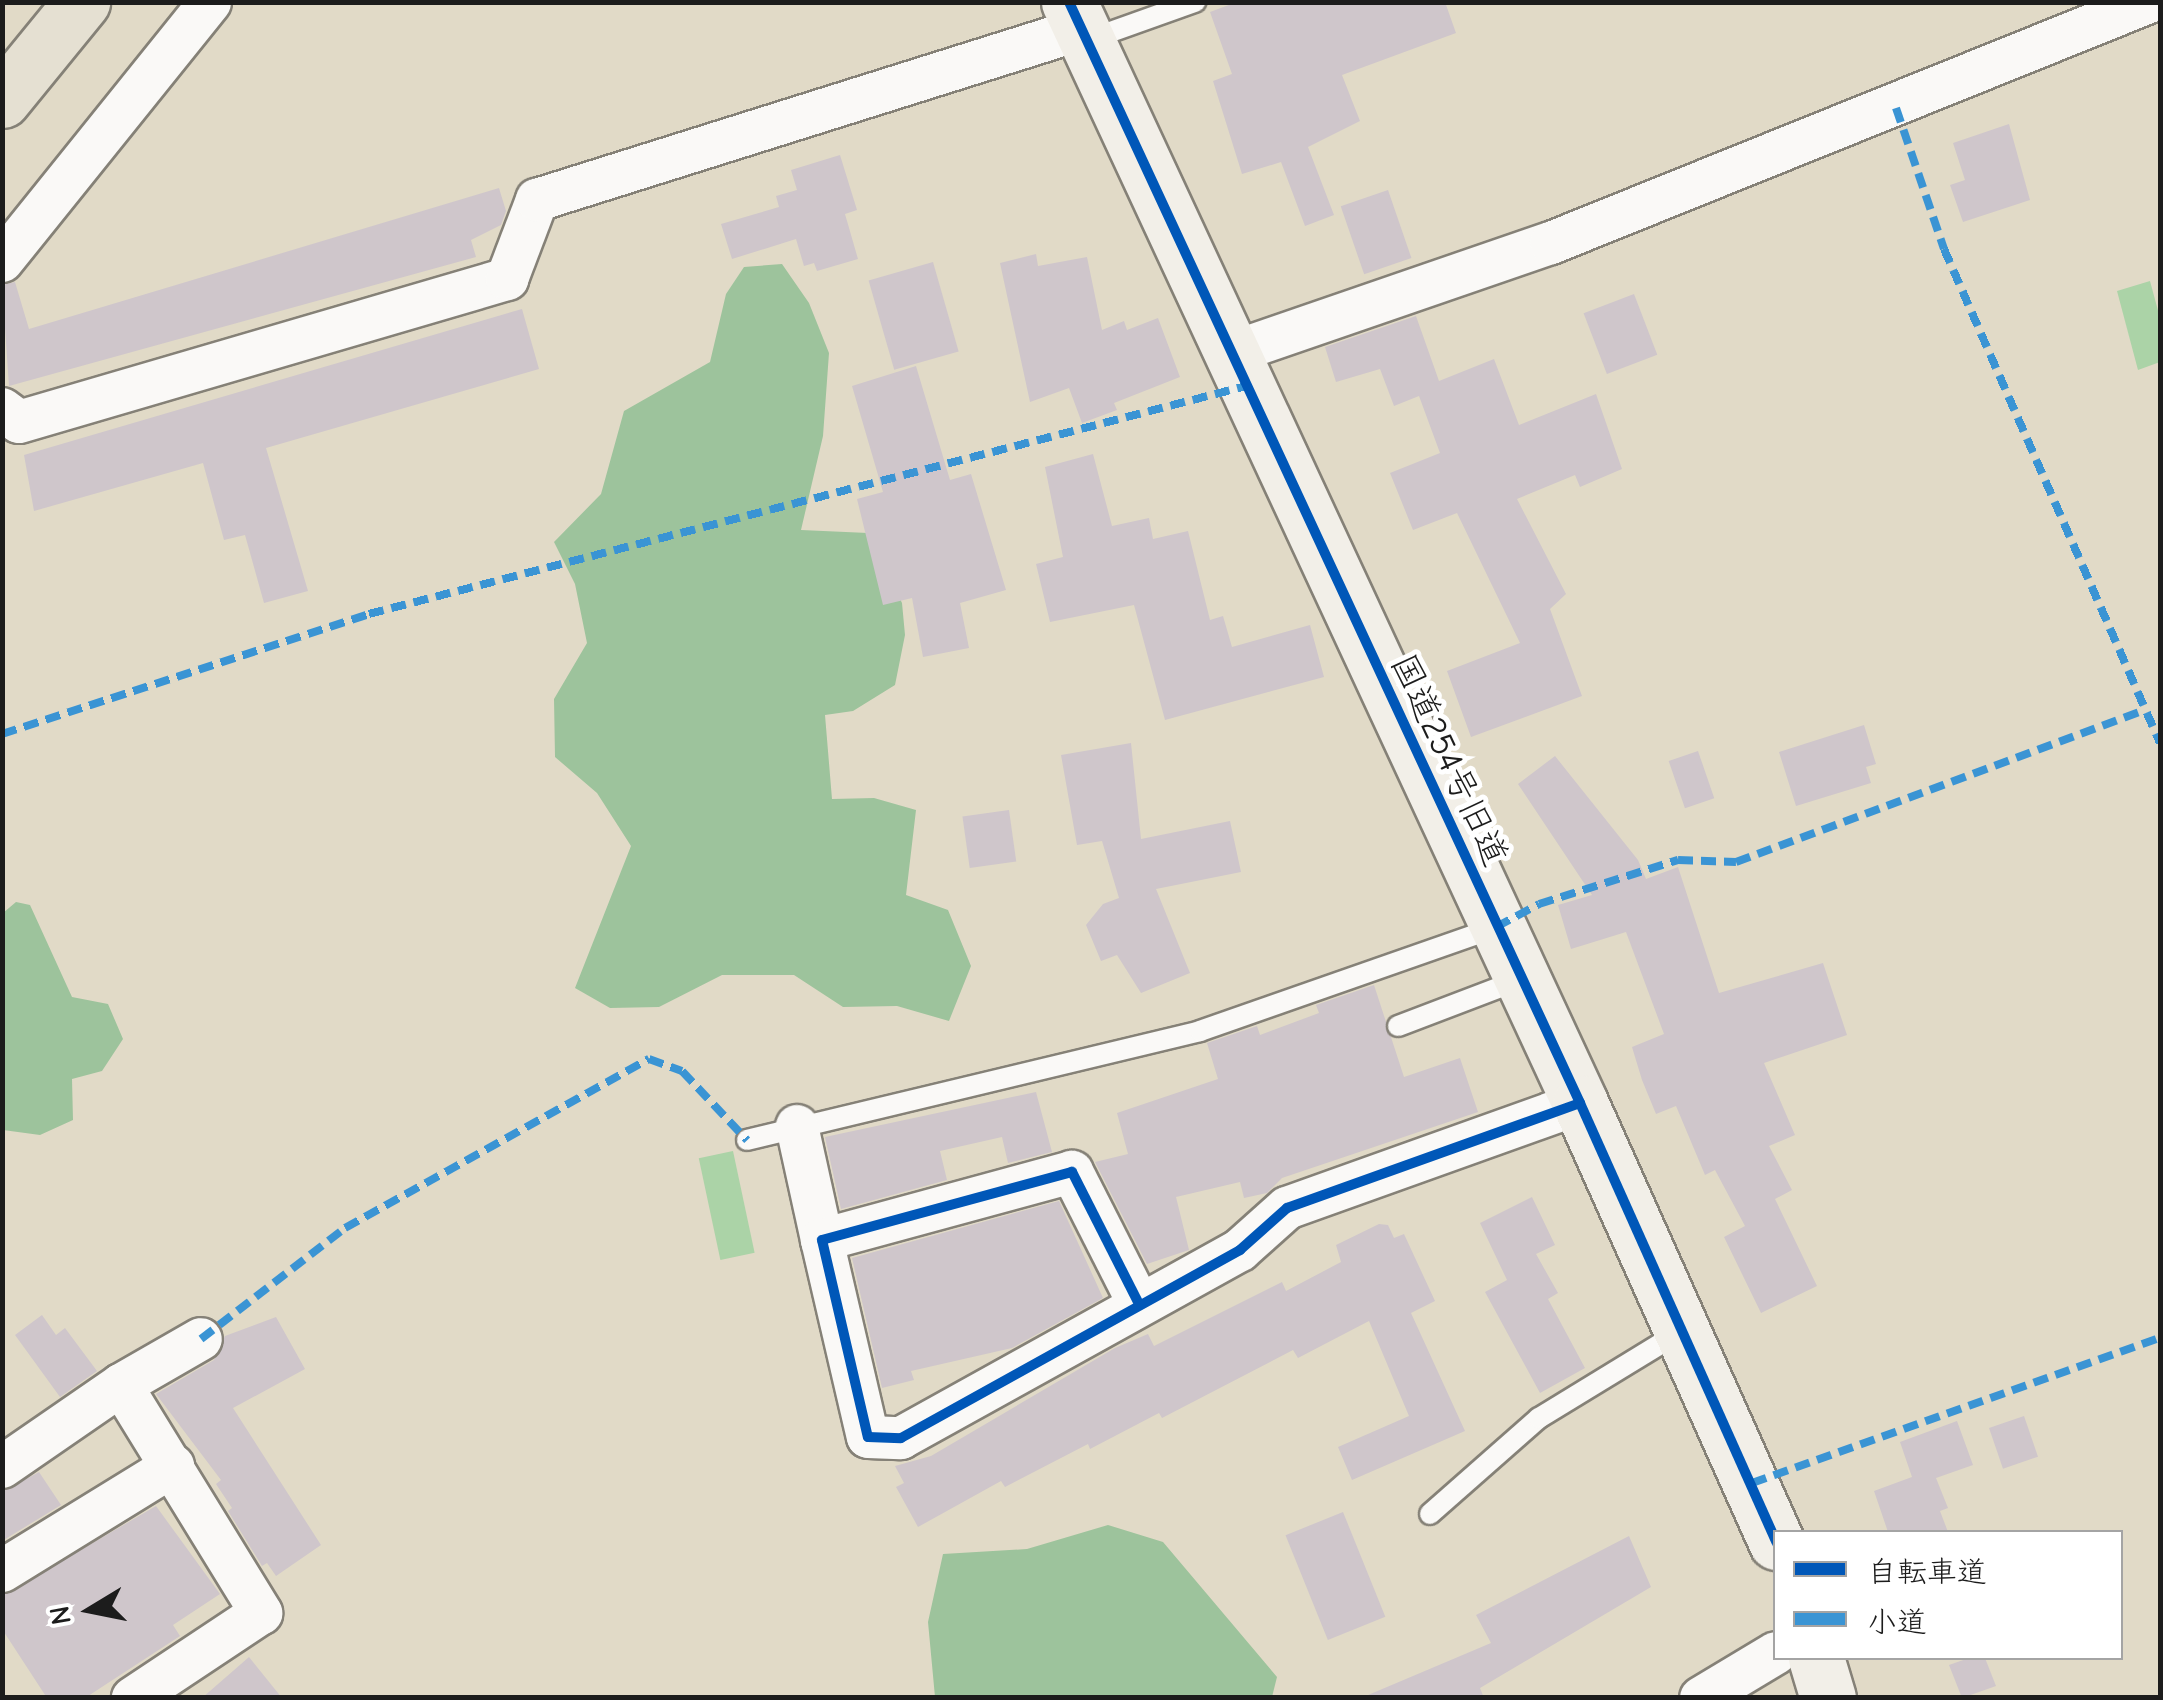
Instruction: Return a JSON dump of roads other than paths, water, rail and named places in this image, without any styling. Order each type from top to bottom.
[{"type":"highway","points":[[2,100],[82,2]]},
{"type":"street","points":[[2,262],[210,2]]},
{"type":"street","points":[[1231,353],[1551,243],[2149,2]]},
{"type":"street","points":[[2,409],[19,422],[507,280],[537,200],[1079,24]]},
{"type":"street","name":"国道254号旧道","points":[[1079,24],[1684,1329],[1773,1535]]},
{"type":"street","points":[[797,1126],[868,1436],[901,1438],[1138,1302],[1240,1250],[1287,1208],[1580,1103]]},
{"type":"street","points":[[822,1240],[1072,1172],[1138,1302]]},
{"type":"street","points":[[2,1468],[121,1385],[201,1339]]},
{"type":"street","points":[[121,1385],[261,1613],[146,1694]]},
{"type":"street","points":[[2,1571],[173,1466]]},
{"type":"street","points":[[1701,1698],[1773,1655]]},
{"type":"street","points":[[1817,1660],[1828,1698]]},
{"type":"lane","points":[[1079,24],[1195,2]]},
{"type":"lane","points":[[747,1140],[1200,1030],[1496,927]]},
{"type":"lane","points":[[1398,1026],[1522,979]]},
{"type":"lane","points":[[1430,1514],[1539,1418],[1684,1329]]}]
